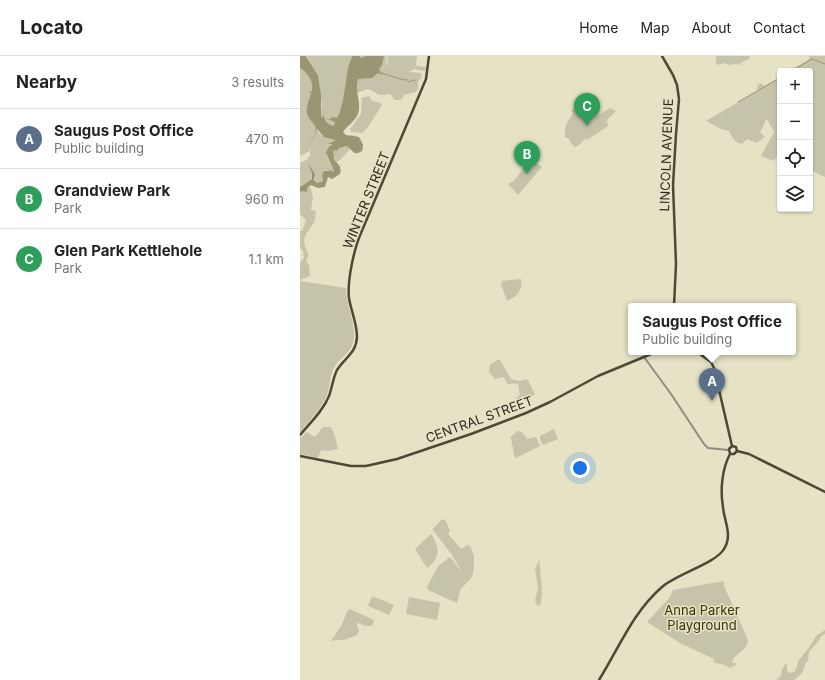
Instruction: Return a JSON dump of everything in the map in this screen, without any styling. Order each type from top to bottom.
[{"type":"main road","name":"WINTER STREET","points":[[300,435],[323,406],[329,396],[337,370],[354,348],[356,330],[349,300],[349,289],[356,248],[361,232],[426,79],[429,56]]},
{"type":"main road","name":"LINCOLN AVENUE","points":[[662,56],[673,75],[678,89],[679,99],[673,181],[676,264],[674,303]]},
{"type":"main road","name":"CENTRAL STREET","points":[[300,456],[354,466],[366,466],[396,459],[470,434],[536,409],[598,376],[649,355]]},
{"type":"main road","points":[[701,355],[711,362],[714,368],[732,446],[736,447],[737,451]]},
{"type":"main road","points":[[599,680],[633,620],[660,588],[718,556],[725,548],[728,541],[728,534],[723,508],[722,492],[725,469],[730,454],[728,450],[732,446]]},
{"type":"main road","points":[[730,454],[734,454],[737,451],[744,452],[759,458],[825,492]]},
{"type":"street","points":[[644,357],[672,394],[704,444],[708,448],[716,450],[728,450]]},
{"type":"green space","points":[[307,56],[352,56],[347,76],[351,104],[347,115],[334,127],[329,129],[320,115],[322,106],[318,75]]},
{"type":"green space","points":[[358,56],[386,56],[388,66],[387,56],[417,56],[416,66],[426,67],[425,71],[414,69],[409,72],[421,73],[422,77],[418,82],[418,89],[416,92],[404,95],[401,100],[395,100],[390,94],[380,95],[368,89],[357,93],[355,88],[361,60]]},
{"type":"green space","points":[[716,56],[750,56],[750,58],[740,65],[728,65],[725,63],[718,65],[716,63]]},
{"type":"green space","points":[[810,56],[825,56],[825,177],[813,171],[813,68],[794,68],[808,60]]},
{"type":"green space","points":[[300,58],[312,83],[314,95],[314,123],[316,129],[322,136],[337,140],[326,155],[334,173],[330,170],[324,171],[322,175],[323,181],[317,183],[315,180],[315,174],[309,165],[312,179],[300,187],[300,163],[308,159],[310,156],[310,150],[313,146],[308,152],[300,156]]},
{"type":"green space","points":[[777,79],[777,156],[774,161],[761,156],[774,132],[767,119],[760,132],[765,137],[756,143],[747,139],[742,144],[735,141],[729,131],[721,129],[706,121],[757,91],[758,86],[761,83],[764,86]]},
{"type":"green space","points":[[369,96],[372,101],[381,103],[382,105],[368,127],[362,133],[351,132],[350,129],[361,114],[362,98]]},
{"type":"green space","points":[[577,107],[580,113],[590,118],[596,117],[610,108],[616,111],[607,120],[608,126],[587,140],[586,138],[578,146],[574,147],[568,138],[565,138],[565,130],[573,113],[571,111]]},
{"type":"green space","points":[[350,135],[356,136],[360,139],[363,150],[356,153],[350,149],[337,162],[334,160],[332,152],[346,146]]},
{"type":"green space","points":[[532,158],[533,161],[542,167],[518,195],[508,184],[514,181]]},
{"type":"green space","points":[[310,186],[313,197],[311,210],[316,211],[315,221],[304,241],[309,255],[306,261],[309,265],[310,276],[300,280],[300,262],[304,258],[303,251],[300,248],[300,232],[303,229],[306,220],[300,214],[300,190]]},
{"type":"green space","points":[[521,279],[520,290],[514,297],[507,301],[501,284],[502,281]]},
{"type":"green space","points":[[300,281],[346,288],[354,334],[352,346],[333,370],[324,402],[300,432]]},
{"type":"green space","points":[[497,360],[500,360],[511,379],[520,381],[526,379],[528,380],[535,395],[517,402],[516,398],[520,395],[518,384],[508,384],[504,377],[495,379],[489,372],[490,365]]},
{"type":"green space","points":[[323,427],[331,427],[338,449],[329,451],[321,450],[318,458],[300,454],[300,439],[306,432],[315,437]]},
{"type":"green space","points":[[554,429],[558,439],[543,445],[540,436]]},
{"type":"green space","points":[[518,431],[522,432],[527,439],[536,437],[540,446],[516,458],[514,456],[510,437]]},
{"type":"green space","points":[[442,519],[446,521],[450,531],[448,534],[461,549],[467,545],[470,546],[474,556],[472,577],[460,590],[457,603],[428,590],[427,587],[438,566],[450,557],[462,572],[452,555],[433,530]]},
{"type":"green space","points":[[431,534],[436,543],[438,552],[435,560],[427,568],[415,549]]},
{"type":"green space","points":[[539,557],[542,590],[541,604],[538,606],[535,600],[538,589],[535,568]]},
{"type":"green space","name":"Anna Parker Playground","points":[[724,581],[724,586],[748,640],[746,647],[736,655],[732,661],[733,663],[736,663],[736,665],[730,668],[725,665],[715,663],[713,661],[714,659],[680,643],[647,622],[670,597],[673,590]]},
{"type":"green space","points":[[372,596],[394,605],[389,615],[368,606]]},
{"type":"green space","points":[[409,597],[440,603],[437,620],[406,614]]},
{"type":"green space","points":[[350,609],[374,620],[372,626],[365,626],[359,623],[357,624],[359,631],[357,635],[344,640],[331,641],[341,626],[348,610]]},
{"type":"green space","points":[[825,630],[825,634],[821,636],[809,652],[808,661],[806,662],[802,673],[794,680],[776,680],[781,676],[782,669],[787,662],[787,671],[789,673],[794,672],[798,661],[817,635]]},
{"type":"shaded area","points":[[300,56],[306,56],[318,75],[321,95],[321,116],[323,118],[323,113],[326,121],[333,126],[335,122],[325,118],[337,118],[339,114],[343,102],[348,68],[352,56],[359,56],[361,58],[366,56],[384,56],[382,65],[379,69],[382,75],[378,73],[372,78],[358,79],[358,114],[343,132],[346,135],[359,137],[363,145],[362,151],[355,153],[346,146],[338,149],[337,151],[335,150],[335,152],[333,150],[334,160],[339,165],[341,172],[340,174],[332,179],[328,177],[325,187],[318,188],[311,185],[308,187],[306,192],[300,192],[300,187],[312,179],[312,174],[308,163],[315,174],[314,180],[317,183],[323,181],[322,175],[324,171],[330,171],[326,168],[334,172],[326,152],[333,144],[328,144],[336,140],[324,137],[317,129],[313,139],[309,143],[316,130],[307,113],[311,94],[309,92],[312,91],[312,85],[308,75],[300,68]]},
{"type":"waterway","points":[[797,68],[812,59],[825,64]]},
{"type":"waterway","points":[[381,73],[404,80],[406,79],[409,82],[413,80],[415,81]]},
{"type":"waterway","points":[[738,102],[777,80]]},
{"type":"place","name":"Glen Park Kettlehole","points":[[587,126]]},
{"type":"place","name":"Grandview Park","points":[[527,174]]},
{"type":"place","name":"Saugus Post Office","points":[[712,401]]}]
